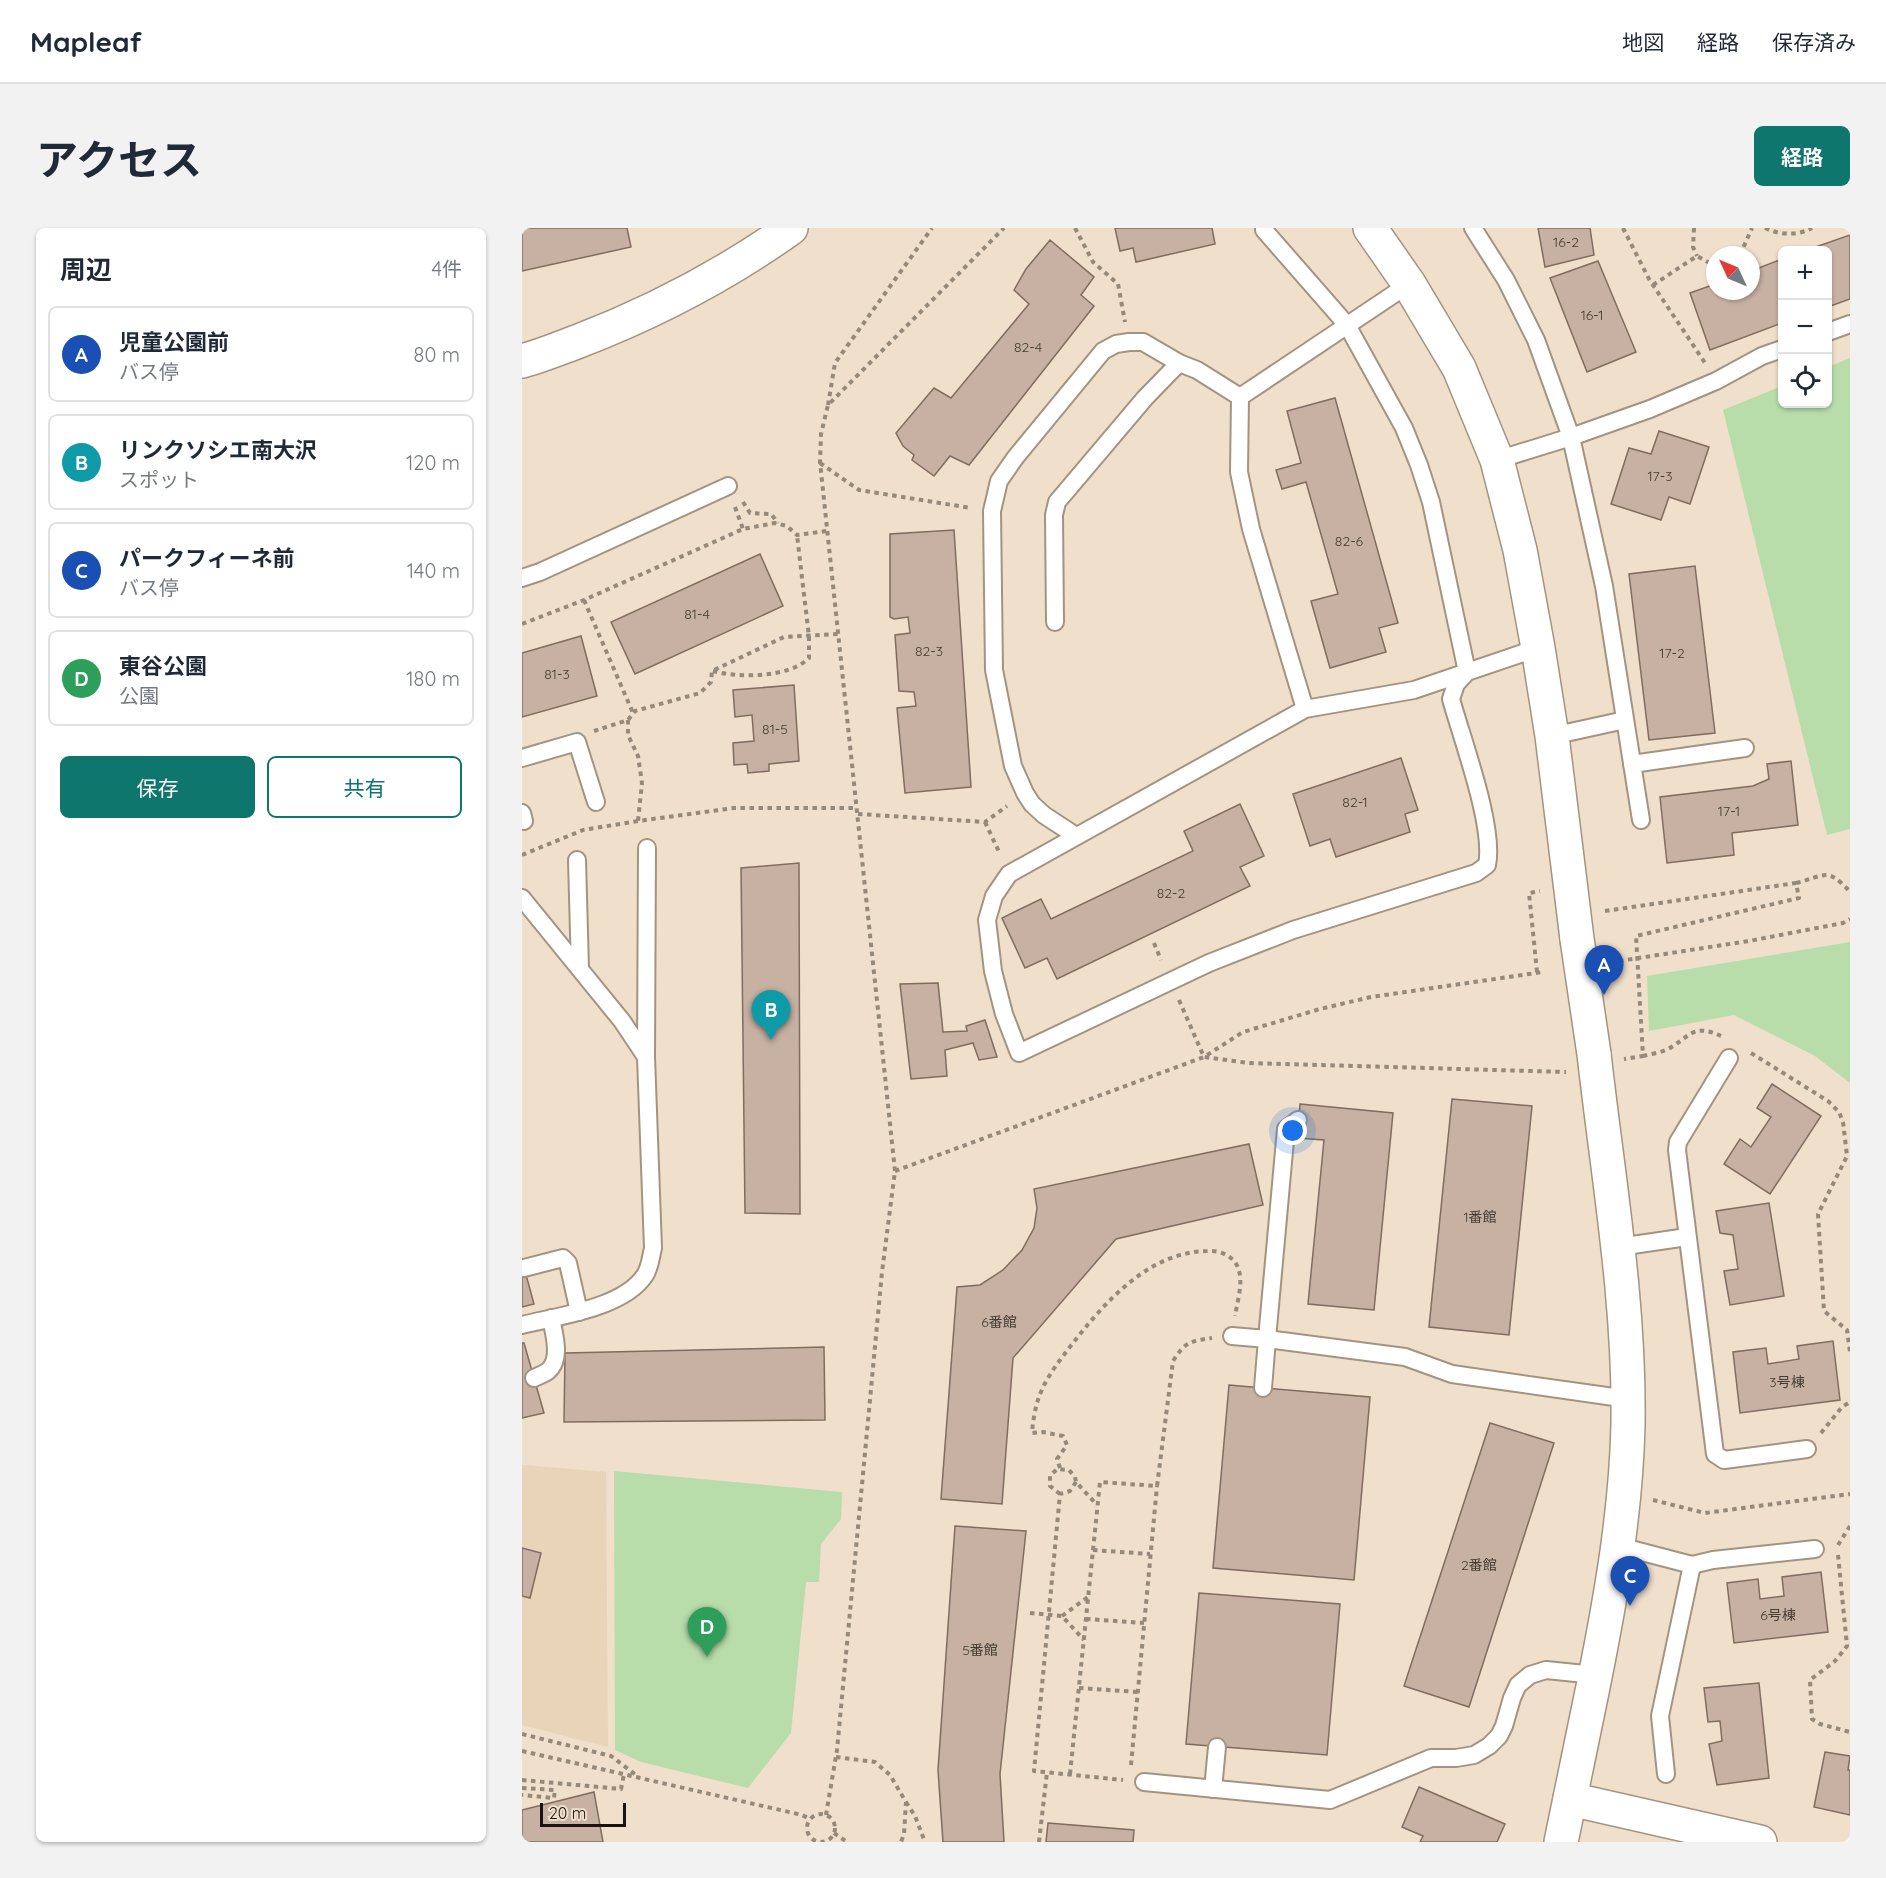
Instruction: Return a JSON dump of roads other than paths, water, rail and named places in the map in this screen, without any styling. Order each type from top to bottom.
[{"type":"street","points":[[522,361],[605,331],[663,304],[726,271],[791,228]]},
{"type":"street","points":[[1370,228],[1409,284],[1459,368],[1497,460],[1520,550],[1538,648],[1552,736],[1577,939],[1607,1057],[1628,1354],[1625,1487],[1619,1546],[1561,1842]]},
{"type":"street","points":[[1570,1798],[1760,1842]]},
{"type":"lane","points":[[1473,228],[1506,280],[1536,340],[1571,437],[1604,586],[1641,820]]},
{"type":"lane","points":[[1264,230],[1347,325],[1404,428],[1431,502],[1467,672]]},
{"type":"lane","points":[[1240,397],[1409,284]]},
{"type":"lane","points":[[1832,330],[1850,324]]},
{"type":"lane","points":[[1076,836],[1044,815],[1032,804],[1013,766],[994,670],[992,511],[999,481],[1014,458],[1103,351],[1116,344],[1143,342],[1179,363],[1197,370],[1240,397]]},
{"type":"lane","points":[[1497,460],[1650,409],[1716,381],[1762,356],[1778,350]]},
{"type":"lane","points":[[1055,622],[1053,514],[1058,502],[1145,398],[1179,363]]},
{"type":"lane","points":[[1240,397],[1239,472],[1251,529],[1305,709]]},
{"type":"lane","points":[[522,578],[540,572],[728,486]]},
{"type":"lane","points":[[1467,672],[1456,684],[1451,699],[1480,797],[1490,853],[1487,865],[1476,873],[1293,930],[1209,963],[1019,1053],[1004,1014],[993,971],[987,920],[994,896],[1009,874],[1305,709],[1414,690],[1467,672],[1538,648]]},
{"type":"lane","points":[[1552,736],[1625,720]]},
{"type":"lane","points":[[522,758],[577,742],[596,802]]},
{"type":"lane","points":[[1632,764],[1745,748]]},
{"type":"lane","points":[[522,1325],[579,1312],[623,1296],[645,1274],[653,1248],[646,1057],[647,848]]},
{"type":"lane","points":[[578,860],[580,969]]},
{"type":"lane","points":[[522,898],[622,1020],[646,1057]]},
{"type":"lane","points":[[1729,1058],[1678,1142],[1687,1237],[1715,1454],[1724,1460],[1807,1449]]},
{"type":"lane","points":[[1263,1388],[1286,1129],[1298,1120]]},
{"type":"lane","points":[[1619,1247],[1687,1237]]},
{"type":"lane","points":[[524,1268],[563,1258],[568,1263],[579,1312]]},
{"type":"lane","points":[[534,1377],[549,1371],[555,1360],[556,1348],[551,1318]]},
{"type":"lane","points":[[1232,1336],[1406,1357],[1452,1374],[1628,1399]]},
{"type":"lane","points":[[1619,1546],[1692,1565],[1713,1560],[1815,1549]]},
{"type":"lane","points":[[1666,1774],[1660,1716],[1692,1565]]},
{"type":"lane","points":[[1137,1781],[1330,1800],[1431,1758],[1474,1755],[1489,1746],[1499,1736],[1504,1726],[1518,1685],[1530,1675],[1546,1670],[1595,1675]]},
{"type":"lane","points":[[1213,1789],[1218,1747]]},
{"type":"place","name":"児童公園前","points":[[1604,995]]},
{"type":"place","name":"リンクソシエ南大沢","points":[[771,1040]]},
{"type":"place","name":"パークフィーネ前","points":[[1630,1606]]},
{"type":"place","name":"東谷公園","points":[[707,1657]]}]
